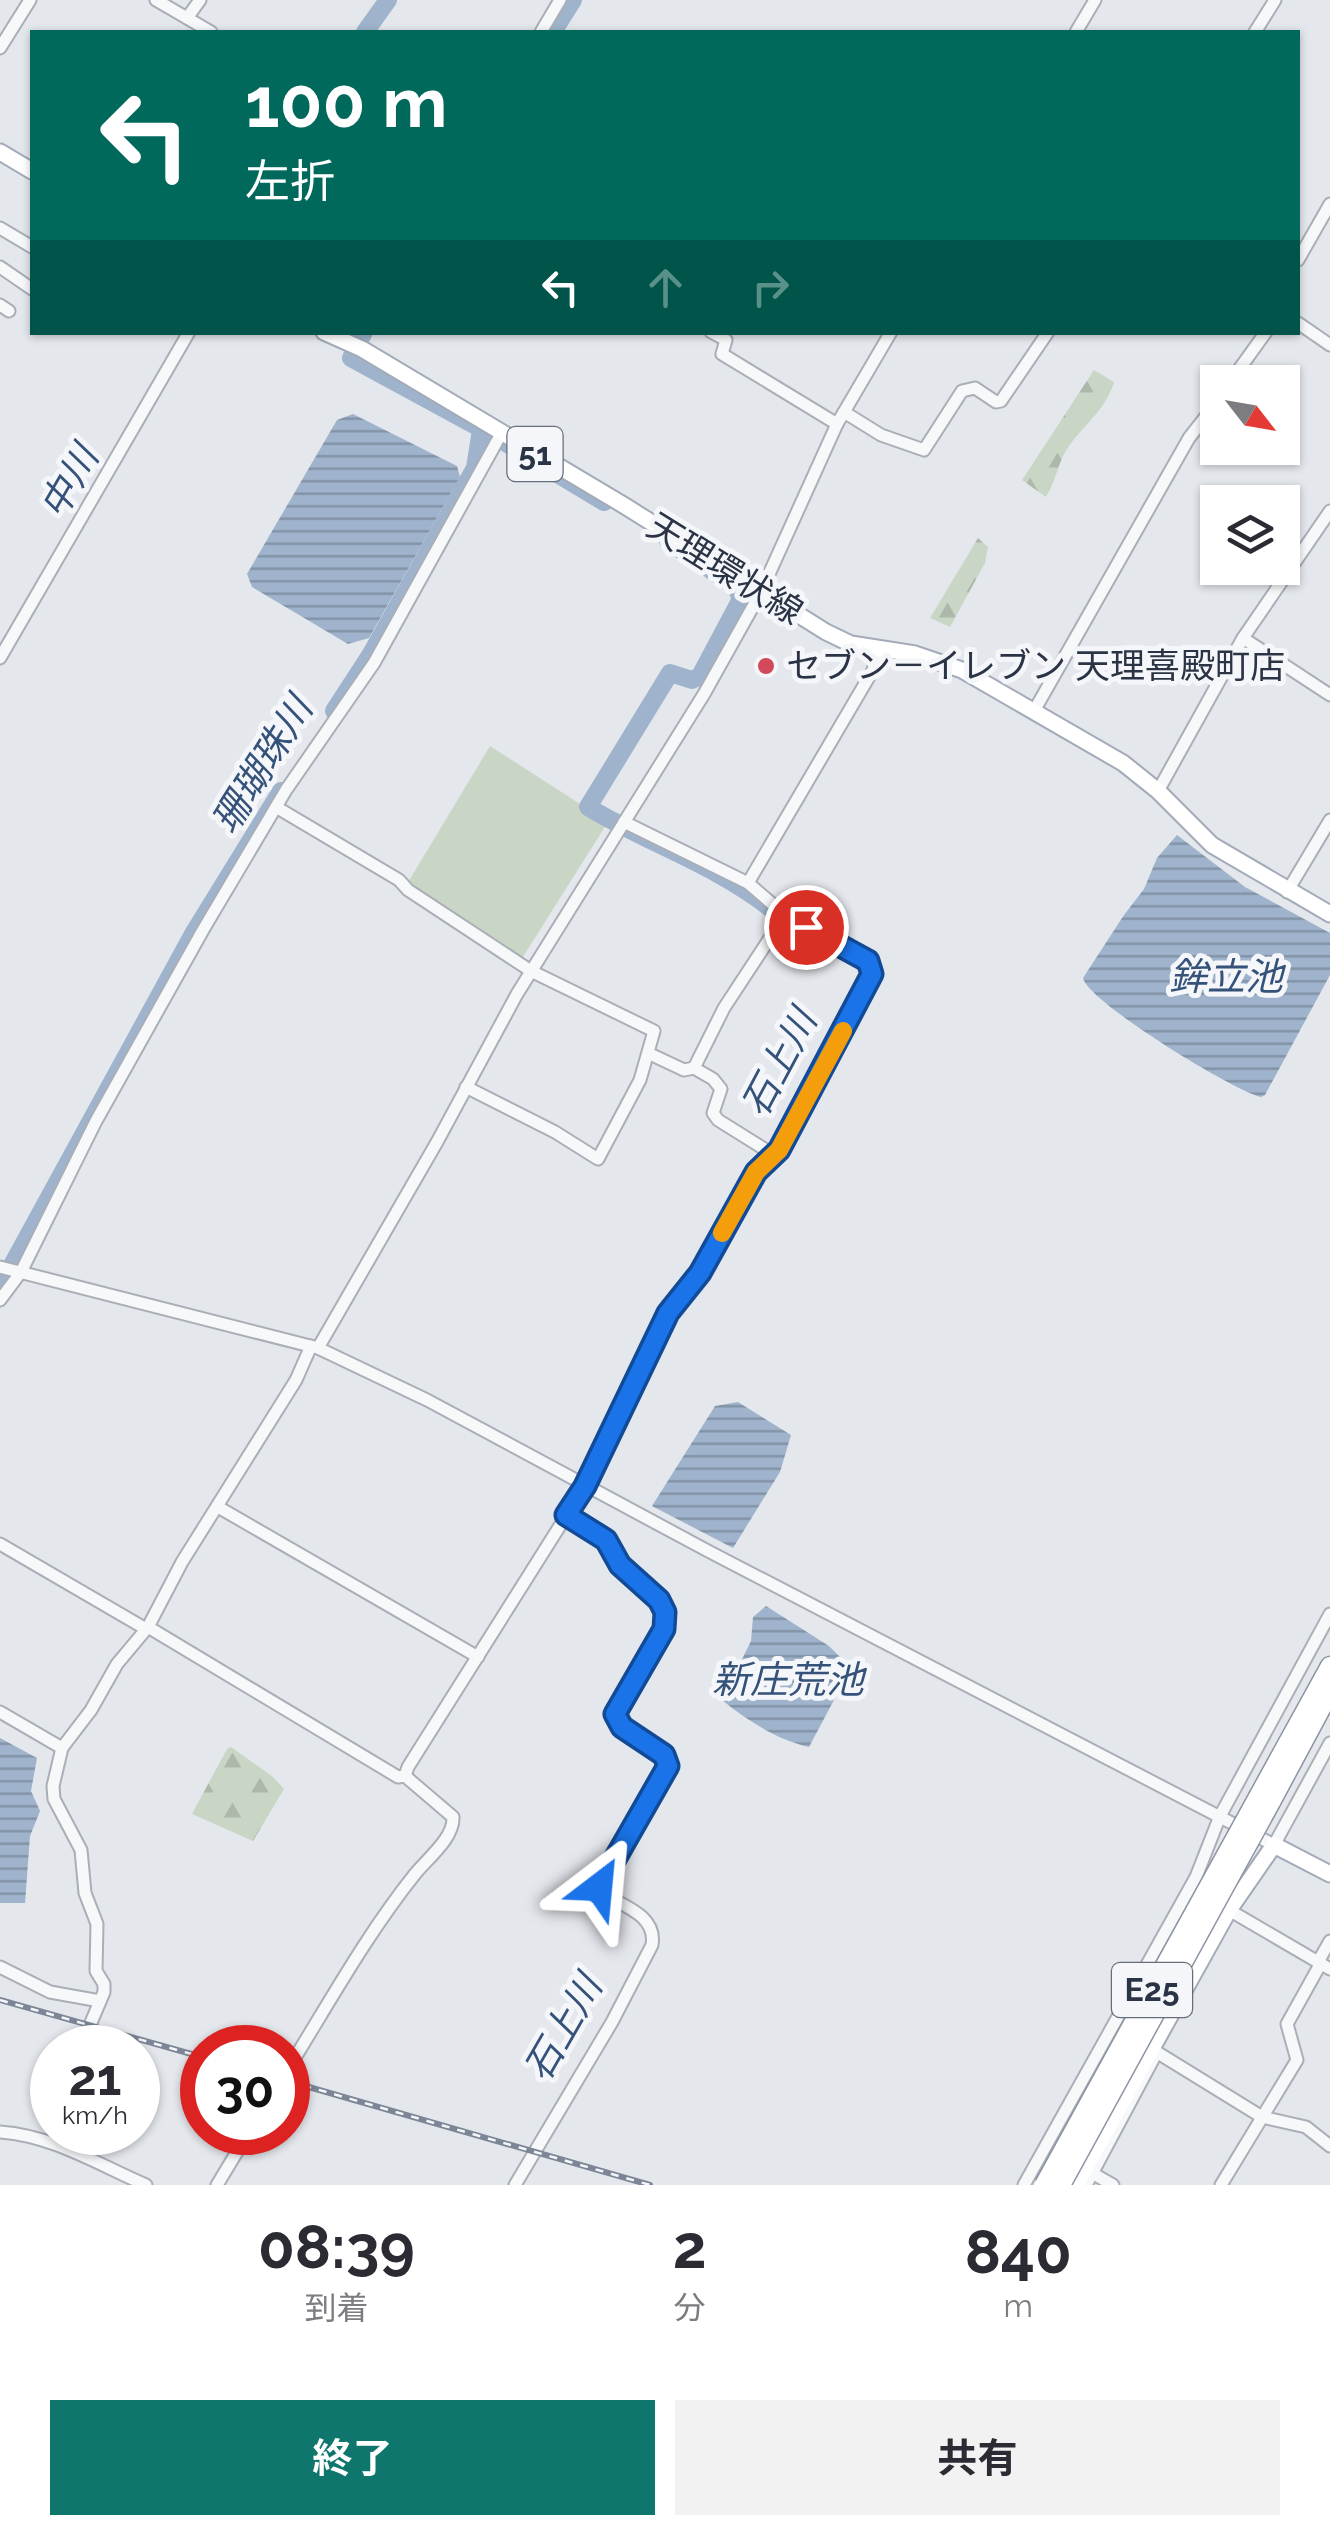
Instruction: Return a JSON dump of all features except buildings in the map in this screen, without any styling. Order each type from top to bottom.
[{"type":"highway","name":"E25","points":[[1060,2185],[1265,1798],[1330,1666]]},
{"type":"highway","name":"E25","points":[[1044,2185],[1265,1798],[1330,1692]]},
{"type":"main road","points":[[0,152],[30,169]]},
{"type":"main road","name":"天理環状線","points":[[330,335],[626,506],[760,594],[826,632],[851,644],[915,654],[962,670],[1034,711],[1123,763],[1158,791],[1212,845],[1330,914]]},
{"type":"main road","points":[[1076,2185],[1088,2175],[1168,2017],[1229,1910],[1274,1845],[1330,1874]]},
{"type":"street","points":[[0,48],[30,0]]},
{"type":"street","points":[[156,0],[208,30]]},
{"type":"street","points":[[187,18],[200,0]]},
{"type":"street","points":[[541,30],[560,0]]},
{"type":"street","points":[[1077,30],[1095,0]]},
{"type":"street","points":[[1256,30],[1275,0]]},
{"type":"street","points":[[1300,256],[1330,204]]},
{"type":"street","points":[[0,228],[30,247]]},
{"type":"street","points":[[0,268],[30,288]]},
{"type":"street","points":[[1300,324],[1330,345]]},
{"type":"street","points":[[0,658],[187,335]]},
{"type":"street","points":[[716,335],[726,340],[722,354],[837,424]]},
{"type":"street","points":[[90,2025],[104,1984],[96,1971],[97,1924],[85,1893],[81,1850],[54,1799],[52,1786],[62,1748],[91,1710],[117,1664],[147,1628],[182,1562],[288,1395],[531,971],[704,694],[760,594],[837,424],[888,335]]},
{"type":"street","points":[[844,412],[881,435],[924,450],[962,390],[974,388],[996,402],[1001,401],[1046,335]]},
{"type":"street","points":[[1242,365],[1264,335]]},
{"type":"street","points":[[1034,711],[1200,424]]},
{"type":"street","points":[[0,1300],[21,1272],[96,1121],[202,930],[276,807],[374,662],[502,434]]},
{"type":"street","points":[[1158,791],[1243,638],[1330,511]]},
{"type":"street","points":[[1243,638],[1330,695]]},
{"type":"street","points":[[748,883],[873,670],[879,650]]},
{"type":"street","points":[[276,807],[399,880],[408,890],[531,971],[654,1031],[650,1054],[630,1103],[598,1158],[466,1087]]},
{"type":"street","points":[[1287,892],[1330,820]]},
{"type":"street","points":[[405,1776],[585,1486],[659,1328],[700,1273],[872,974],[868,961],[783,918],[748,883],[624,822]]},
{"type":"street","points":[[694,1068],[724,1008],[783,918]]},
{"type":"street","points":[[650,1054],[684,1070],[694,1068],[714,1080],[721,1089],[713,1113],[769,1158]]},
{"type":"street","points":[[0,1267],[314,1347],[426,1400],[1274,1845],[1330,1744]]},
{"type":"street","points":[[218,1507],[478,1656]]},
{"type":"street","points":[[515,2185],[612,2022],[652,1945],[653,1932],[647,1920],[603,1894],[599,1887],[668,1764],[659,1751],[622,1727],[615,1714],[664,1629],[664,1608],[620,1565],[606,1540],[566,1515]]},
{"type":"street","points":[[0,1544],[398,1777],[405,1776],[453,1817],[454,1825],[390,1906],[310,2034]]},
{"type":"street","points":[[1024,2185],[1196,1877],[1220,1816],[1330,1614]]},
{"type":"street","points":[[0,1712],[62,1748]]},
{"type":"street","points":[[1229,1910],[1323,1964]]},
{"type":"street","points":[[1226,2183],[1297,2060],[1287,2024],[1323,1964],[1330,1942]]},
{"type":"street","points":[[0,1966],[50,1992],[100,2001]]},
{"type":"street","points":[[1154,2050],[1262,2118],[1289,2121],[1330,2146]]},
{"type":"street","points":[[0,2132],[30,2136]]},
{"type":"street","points":[[84,2155],[146,2185]]},
{"type":"street","points":[[217,2185],[235,2155]]},
{"type":"street","points":[[1088,2175],[1112,2185]]},
{"type":"green space","points":[[1094,370],[1114,382],[1100,408],[1065,452],[1046,497],[1022,480]]},
{"type":"green space","points":[[978,538],[988,547],[985,563],[950,627],[930,618]]},
{"type":"green space","points":[[490,746],[608,822],[521,960],[407,884]]},
{"type":"green space","points":[[231,1747],[284,1789],[253,1841],[192,1814]]},
{"type":"water","points":[[353,414],[457,466],[460,477],[369,638],[348,644],[252,587],[247,574],[337,420]]},
{"type":"water","name":"鉾立池","points":[[1177,835],[1245,887],[1330,933],[1330,975],[1261,1097],[1222,1079],[1134,1025],[1091,990],[1083,978],[1144,889],[1157,858]]},
{"type":"water","points":[[738,1402],[791,1435],[780,1472],[733,1548],[652,1506],[715,1406]]},
{"type":"water","name":"新庄荒池","points":[[766,1606],[829,1646],[851,1668],[809,1747],[763,1728],[722,1700],[751,1641],[753,1617]]},
{"type":"water","points":[[0,1738],[37,1758],[31,1791],[40,1811],[30,1836],[25,1903],[0,1903]]},
{"type":"waterway","name":"中川","points":[[366,30],[388,0]]},
{"type":"waterway","name":"珊瑚珠川","points":[[554,30],[573,0]]},
{"type":"waterway","name":"珊瑚珠川","points":[[362,335],[351,358],[491,434],[604,502]]},
{"type":"waterway","name":"珊瑚珠川","points":[[334,711],[371,654],[475,468],[481,430]]},
{"type":"waterway","name":"石上川","points":[[668,541],[736,587],[741,599],[700,676],[692,680],[670,673],[588,807],[727,879],[770,908]]},
{"type":"waterway","name":"珊瑚珠川","points":[[0,1287],[193,934],[281,791]]},
{"type":"railway","points":[[0,2000],[180,2051]]},
{"type":"railway","points":[[310,2087],[650,2185]]},
{"type":"slow traffic","points":[[722,1233],[756,1172],[779,1150],[843,1031]]},
{"type":"place","name":"セブン－イレブン 天理喜殿町店","points":[[766,666]]},
{"type":"route","points":[[599,1887],[668,1766],[664,1755],[622,1727],[615,1714],[664,1629],[666,1618],[659,1600],[620,1565],[606,1540],[566,1515],[585,1486],[659,1328],[700,1273],[756,1172],[779,1150],[872,974],[868,961],[806,927]]}]
